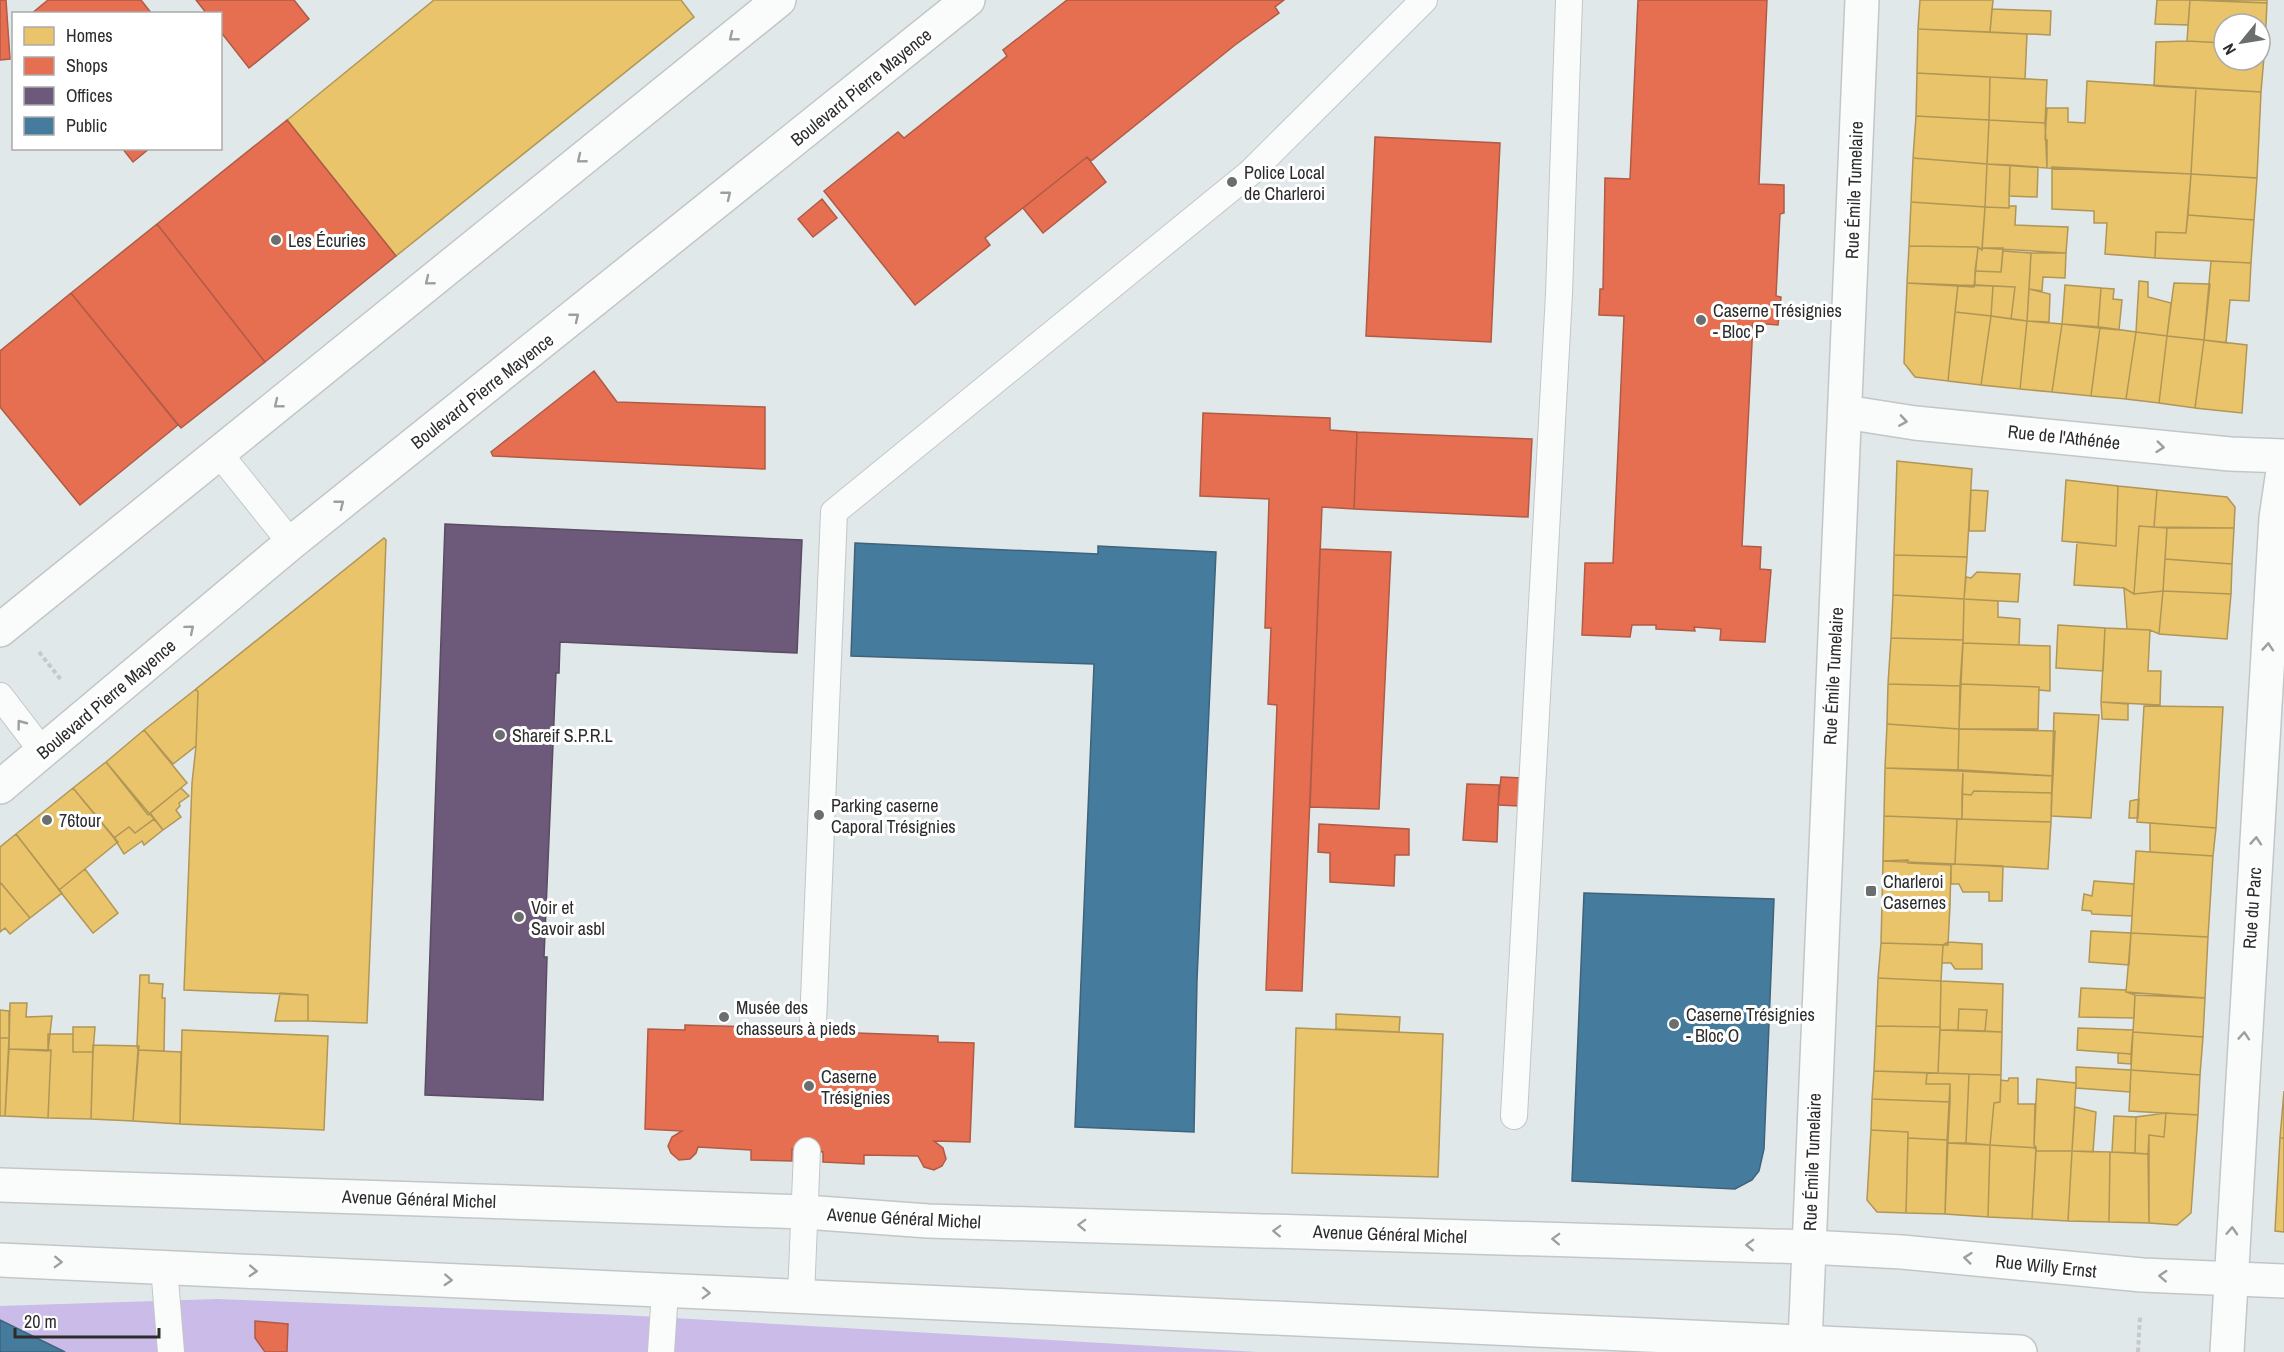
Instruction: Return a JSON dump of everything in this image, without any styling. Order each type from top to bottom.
[{"type":"street","points":[[7,625],[779,0]]},
{"type":"street","name":"Boulevard Pierre Mayence","points":[[0,787],[291,543],[969,0]]},
{"type":"street","name":"Rue Émile Tumelaire","points":[[1805,1347],[1862,0]]},
{"type":"street","name":"Rue de l'Athénée","points":[[1845,412],[1950,426],[2230,454],[2284,456]]},
{"type":"street","name":"Rue du Parc","points":[[2226,1352],[2276,518],[2284,464]]},
{"type":"street","name":"Avenue Général Michel","points":[[0,1185],[805,1212],[940,1221],[1809,1247]]},
{"type":"street","name":"Rue Willy Ernst","points":[[1809,1247],[1902,1252],[2142,1275],[2284,1281]]},
{"type":"street","points":[[0,1260],[801,1296],[1805,1347],[2020,1352]]},
{"type":"lane","points":[[813,1024],[834,512],[1251,172],[1424,0]]},
{"type":"lane","points":[[1514,1116],[1559,294],[1569,0]]},
{"type":"lane","points":[[218,452],[291,543]]},
{"type":"lane","points":[[0,696],[43,752]]},
{"type":"lane","points":[[801,1296],[807,1151]]},
{"type":"lane","points":[[164,1267],[171,1352]]},
{"type":"lane","points":[[661,1352],[665,1291]]},
{"type":"path","points":[[7,625],[88,715]]},
{"type":"shaded area","points":[[217,1299],[622,1315],[1257,1352],[0,1352],[0,1306]]},
{"type":"building: Homes","points":[[434,0],[681,0],[694,17],[396,256],[287,120]]},
{"type":"building: Homes","points":[[1920,0],[1993,0],[1990,32],[1918,29]]},
{"type":"building: Homes","points":[[2157,0],[2190,0],[2188,25],[2155,24]]},
{"type":"building: Homes","points":[[2190,0],[2267,3],[2267,12],[2212,12],[2212,42],[2187,41]]},
{"type":"building: Homes","points":[[2198,0],[2267,0],[2267,3]]},
{"type":"building: Homes","points":[[1992,9],[2051,11],[2050,35],[1990,32]]},
{"type":"building: Homes","points":[[1918,29],[2027,34],[2025,79],[1917,73]]},
{"type":"building: Homes","points":[[2156,42],[2212,42],[2212,72],[2263,72],[2261,92],[2154,86]]},
{"type":"building: Homes","points":[[1917,73],[1990,77],[1989,120],[1916,116]]},
{"type":"building: Homes","points":[[1990,77],[2047,80],[2045,123],[1989,120]]},
{"type":"building: Homes","points":[[2087,81],[2196,88],[2191,174],[2047,168],[2047,140],[2045,139],[2047,108],[2068,108],[2068,122],[2085,123]]},
{"type":"building: Homes","points":[[2196,88],[2261,92],[2257,178],[2191,174]]},
{"type":"building: Homes","points":[[1916,116],[1989,120],[1987,164],[1913,158]]},
{"type":"building: Homes","points":[[1989,120],[2045,123],[2047,168],[1987,164]]},
{"type":"building: Homes","points":[[1913,158],[1987,164],[1985,207],[1911,202]]},
{"type":"building: Homes","points":[[1987,164],[2010,165],[2009,208],[1985,207]]},
{"type":"building: Homes","points":[[2010,165],[2038,167],[2037,197],[2009,196]]},
{"type":"building: Homes","points":[[2052,167],[2191,174],[2186,233],[2156,232],[2155,258],[2105,254],[2107,223],[2094,223],[2094,211],[2052,209]]},
{"type":"building: Homes","points":[[2191,174],[2257,178],[2254,220],[2188,215]]},
{"type":"building: Homes","points":[[1911,202],[1985,207],[1982,250],[1978,247],[1909,246]]},
{"type":"building: Homes","points":[[2009,206],[2016,206],[2015,225],[2068,227],[2066,253],[1982,248],[1985,207],[2009,208]]},
{"type":"building: Homes","points":[[2188,215],[2254,220],[2251,263],[2155,258],[2156,232],[2186,233]]},
{"type":"building: Homes","points":[[1909,246],[1978,247],[1974,287],[1907,283]]},
{"type":"building: Homes","points":[[2003,248],[2001,272],[1975,271],[1978,249]]},
{"type":"building: Homes","points":[[2003,251],[2031,253],[2027,321],[2011,319],[2015,287],[1975,285],[1975,271],[2001,272]]},
{"type":"building: Homes","points":[[2031,253],[2066,253],[2065,278],[2043,277],[2042,291],[2029,289]]},
{"type":"building: Homes","points":[[2211,261],[2251,263],[2249,301],[2230,300],[2226,343],[2204,340]]},
{"type":"building: Homes","points":[[2139,281],[2148,282],[2148,297],[2171,303],[2167,336],[2136,332]]},
{"type":"building: Homes","points":[[1907,283],[1958,285],[1948,381],[1915,377],[1904,363]]},
{"type":"building: Homes","points":[[2174,283],[2210,284],[2204,340],[2167,336]]},
{"type":"building: Homes","points":[[1958,285],[1993,286],[1991,316],[1955,312]]},
{"type":"building: Homes","points":[[2065,285],[2101,288],[2098,328],[2062,324]]},
{"type":"building: Homes","points":[[1993,286],[2015,287],[2011,319],[1991,316]]},
{"type":"building: Homes","points":[[2101,288],[2114,289],[2113,299],[2122,300],[2119,330],[2098,328]]},
{"type":"building: Homes","points":[[2029,289],[2050,294],[2049,322],[2027,321]]},
{"type":"building: Homes","points":[[1955,312],[1991,316],[1981,385],[1948,381]]},
{"type":"building: Homes","points":[[1991,316],[2027,321],[2020,389],[1981,385]]},
{"type":"building: Homes","points":[[2027,321],[2062,324],[2052,392],[2020,389]]},
{"type":"building: Homes","points":[[2062,324],[2100,327],[2091,396],[2052,392]]},
{"type":"building: Homes","points":[[2100,327],[2136,332],[2126,399],[2091,396]]},
{"type":"building: Homes","points":[[2136,332],[2167,336],[2159,403],[2126,399]]},
{"type":"building: Homes","points":[[2167,336],[2204,340],[2195,408],[2159,403]]},
{"type":"building: Homes","points":[[2204,340],[2247,345],[2242,413],[2195,408]]},
{"type":"building: Homes","points":[[1897,461],[1972,469],[1967,557],[1894,555]]},
{"type":"building: Homes","points":[[2066,480],[2118,486],[2116,546],[2062,541]]},
{"type":"building: Homes","points":[[2118,486],[2157,490],[2154,527],[2139,526],[2134,594],[2124,588],[2074,585],[2077,542],[2116,546]]},
{"type":"building: Homes","points":[[1971,490],[1988,491],[1985,531],[1969,531]]},
{"type":"building: Homes","points":[[2157,490],[2227,497],[2235,507],[2234,528],[2154,527]]},
{"type":"building: Homes","points":[[2139,526],[2167,528],[2163,591],[2134,594]]},
{"type":"building: Homes","points":[[2167,528],[2234,528],[2232,564],[2165,559]]},
{"type":"building: Homes","points":[[384,538],[386,540],[367,1023],[308,1021],[308,995],[184,990],[192,783],[196,746],[198,692],[196,689]]},
{"type":"building: Homes","points":[[1894,555],[1967,557],[1964,599],[1893,595]]},
{"type":"building: Homes","points":[[2165,559],[2232,564],[2231,594],[2163,591]]},
{"type":"building: Homes","points":[[1977,572],[2020,574],[2018,602],[1964,599],[1966,577],[1971,578]]},
{"type":"building: Homes","points":[[2124,588],[2134,594],[2163,591],[2159,634],[2150,630],[2127,629]]},
{"type":"building: Homes","points":[[2163,591],[2231,594],[2227,639],[2159,634]]},
{"type":"building: Homes","points":[[1893,595],[1964,599],[1963,640],[1891,638]]},
{"type":"building: Homes","points":[[1964,599],[1998,601],[1998,617],[2020,619],[2019,645],[1963,643]]},
{"type":"building: Homes","points":[[2058,625],[2105,628],[2103,671],[2056,668]]},
{"type":"building: Homes","points":[[2105,628],[2150,630],[2148,671],[2161,671],[2160,705],[2101,702]]},
{"type":"building: Homes","points":[[1891,638],[1963,640],[1960,686],[1888,684]]},
{"type":"building: Homes","points":[[1963,643],[2050,646],[2050,691],[2039,690],[2039,687],[1961,684]]},
{"type":"building: Homes","points":[[1888,684],[1960,686],[1959,729],[1887,724]]},
{"type":"building: Homes","points":[[1961,684],[2039,687],[2038,729],[1959,729]]},
{"type":"building: Homes","points":[[196,689],[198,692],[196,746],[173,764],[144,730]]},
{"type":"building: Homes","points":[[2101,702],[2128,704],[2128,720],[2102,719]]},
{"type":"building: Homes","points":[[2144,706],[2223,707],[2216,828],[2137,822]]},
{"type":"building: Homes","points":[[2054,713],[2099,715],[2091,818],[2051,816]]},
{"type":"building: Homes","points":[[1887,724],[1959,729],[1958,771],[1885,768]]},
{"type":"building: Homes","points":[[1959,729],[2055,731],[2053,776],[1958,771]]},
{"type":"building: Homes","points":[[144,730],[187,783],[148,815],[106,762]]},
{"type":"building: Homes","points":[[106,762],[154,819],[135,833],[129,827],[114,838],[73,788]]},
{"type":"building: Homes","points":[[1885,768],[1963,770],[1962,819],[1884,816]]},
{"type":"building: Homes","points":[[1963,770],[2053,776],[2052,793],[1974,791],[1971,795],[1962,794]]},
{"type":"building: Homes","points":[[73,788],[118,842],[59,890],[16,834]]},
{"type":"building: Homes","points":[[181,788],[189,796],[179,803],[180,806],[176,810],[181,817],[163,830],[150,813]]},
{"type":"building: Homes","points":[[1974,791],[2052,793],[2051,822],[1962,819],[1962,794],[1971,795]]},
{"type":"building: Homes","points":[[2139,799],[2138,818],[2129,818],[2130,801]]},
{"type":"building: Homes","points":[[1884,816],[1957,819],[1955,864],[1883,861]]},
{"type":"building: Homes","points":[[154,819],[163,830],[144,845],[142,841],[124,854],[114,838],[129,827],[135,833]]},
{"type":"building: Homes","points":[[1957,819],[2051,822],[2048,869],[1955,864]]},
{"type":"building: Homes","points":[[2150,823],[2216,828],[2213,856],[2150,852]]},
{"type":"building: Homes","points":[[16,834],[62,893],[30,918],[0,882],[0,847]]},
{"type":"building: Homes","points":[[2136,851],[2213,856],[2208,937],[2131,933]]},
{"type":"building: Homes","points":[[1908,860],[1908,863],[1951,865],[1950,905],[1882,903],[1883,861]]},
{"type":"building: Homes","points":[[1951,865],[2003,866],[2002,901],[1989,901],[1989,892],[1963,892],[1959,884],[1951,884]]},
{"type":"building: Homes","points":[[85,869],[118,913],[93,933],[59,890]]},
{"type":"building: Homes","points":[[2094,881],[2134,884],[2132,916],[2092,914],[2091,911],[2082,910],[2084,894],[2092,896]]},
{"type":"building: Homes","points":[[0,882],[30,918],[10,934],[5,928],[0,932]]},
{"type":"building: Homes","points":[[1882,903],[1950,905],[1948,945],[1881,943]]},
{"type":"building: Homes","points":[[2091,931],[2131,933],[2129,965],[2089,962]]},
{"type":"building: Homes","points":[[2131,933],[2208,937],[2205,998],[2126,992]]},
{"type":"building: Homes","points":[[1948,942],[1982,944],[1982,969],[1955,969],[1951,963],[1942,963],[1943,945]]},
{"type":"building: Homes","points":[[1881,943],[1943,945],[1941,981],[1878,978]]},
{"type":"building: Homes","points":[[140,975],[149,975],[149,983],[163,984],[164,1051],[138,1050]]},
{"type":"building: Homes","points":[[1878,978],[1941,981],[1940,1027],[1876,1026]]},
{"type":"building: Homes","points":[[1941,981],[2003,984],[2002,1032],[1985,1031],[1987,1010],[1959,1009],[1958,1030],[1940,1030]]},
{"type":"building: Homes","points":[[2081,988],[2126,990],[2135,995],[2134,1018],[2079,1017]]},
{"type":"building: Homes","points":[[280,993],[308,995],[308,1021],[275,1021]]},
{"type":"building: Homes","points":[[2135,995],[2205,998],[2203,1037],[2133,1032]]},
{"type":"building: Homes","points":[[10,1003],[27,1003],[26,1017],[52,1016],[48,1051],[9,1049]]},
{"type":"building: Homes","points":[[1959,1009],[1987,1010],[1985,1031],[1958,1030]]},
{"type":"building: Homes","points":[[0,1010],[9,1011],[9,1038],[0,1038]]},
{"type":"building: Homes","points":[[1336,1014],[1400,1017],[1399,1032],[1336,1029]]},
{"type":"building: Homes","points":[[1876,1026],[1940,1027],[1938,1073],[1874,1071]]},
{"type":"building: Homes","points":[[73,1027],[95,1027],[93,1052],[73,1052]]},
{"type":"building: Homes","points":[[1296,1028],[1443,1034],[1438,1177],[1292,1173]]},
{"type":"building: Homes","points":[[2078,1028],[2133,1030],[2131,1054],[2077,1050]]},
{"type":"building: Homes","points":[[182,1030],[328,1036],[324,1130],[180,1124]]},
{"type":"building: Homes","points":[[1940,1030],[2002,1032],[2001,1075],[1938,1073]]},
{"type":"building: Homes","points":[[2133,1032],[2203,1037],[2200,1075],[2131,1070]]},
{"type":"building: Homes","points":[[48,1034],[73,1034],[73,1052],[93,1052],[91,1119],[48,1118],[51,1050],[48,1051]]},
{"type":"building: Homes","points":[[0,1038],[9,1038],[5,1116],[0,1116]]},
{"type":"building: Homes","points":[[93,1045],[139,1046],[133,1121],[91,1119]]},
{"type":"building: Homes","points":[[9,1049],[51,1050],[48,1118],[5,1116]]},
{"type":"building: Homes","points":[[138,1050],[181,1052],[180,1124],[133,1121]]},
{"type":"building: Homes","points":[[2118,1053],[2131,1054],[2131,1064],[2118,1063]]},
{"type":"building: Homes","points":[[2076,1067],[2131,1070],[2130,1092],[2076,1088]]},
{"type":"building: Homes","points":[[2131,1070],[2200,1075],[2198,1115],[2129,1111]]},
{"type":"building: Homes","points":[[1874,1071],[1927,1073],[1926,1084],[1950,1084],[1950,1102],[1872,1099]]},
{"type":"building: Homes","points":[[1927,1073],[1969,1074],[1966,1143],[1947,1143],[1950,1084],[1926,1084]]},
{"type":"building: Homes","points":[[1969,1074],[2001,1075],[2000,1102],[1994,1103],[1990,1145],[1966,1143]]},
{"type":"building: Homes","points":[[2009,1078],[2018,1078],[2018,1104],[2035,1104],[2034,1145],[2036,1148],[1990,1145],[1994,1103],[2000,1102],[2001,1080],[2008,1081]]},
{"type":"building: Homes","points":[[2037,1079],[2076,1083],[2072,1151],[2036,1151],[2034,1145]]},
{"type":"building: Homes","points":[[2284,1091],[2284,1138],[2280,1138]]},
{"type":"building: Homes","points":[[1872,1099],[1950,1102],[1948,1140],[1908,1138],[1908,1132],[1871,1130]]},
{"type":"building: Homes","points":[[2075,1107],[2096,1112],[2093,1152],[2072,1151]]},
{"type":"building: Homes","points":[[2166,1113],[2198,1115],[2191,1213],[2177,1225],[2149,1223],[2149,1135],[2164,1137]]},
{"type":"building: Homes","points":[[2166,1113],[2164,1137],[2149,1135],[2148,1154],[2135,1153],[2136,1117]]},
{"type":"building: Homes","points":[[2114,1116],[2136,1117],[2135,1153],[2112,1152]]},
{"type":"building: Homes","points":[[1871,1130],[1908,1132],[1906,1213],[1877,1212],[1867,1200]]},
{"type":"building: Homes","points":[[1908,1138],[1948,1140],[1945,1214],[1906,1213]]},
{"type":"building: Homes","points":[[2280,1138],[2284,1138],[2284,1232],[2275,1231]]},
{"type":"building: Homes","points":[[1947,1143],[1990,1145],[1988,1217],[1945,1214]]},
{"type":"building: Homes","points":[[1990,1145],[2036,1148],[2032,1219],[1988,1217]]},
{"type":"building: Homes","points":[[2036,1151],[2072,1151],[2068,1221],[2032,1219]]},
{"type":"building: Homes","points":[[2072,1151],[2110,1152],[2109,1222],[2068,1221]]},
{"type":"building: Homes","points":[[2110,1152],[2148,1154],[2149,1223],[2109,1222]]},
{"type":"building: Shops","points":[[0,0],[6,0],[10,59],[0,60]]},
{"type":"building: Shops","points":[[48,0],[141,0],[150,12],[33,12]]},
{"type":"building: Shops","points":[[196,0],[294,0],[309,19],[249,68],[222,34],[222,12],[205,12]]},
{"type":"building: Shops","points":[[1067,0],[1284,0],[1275,7],[1279,13],[1235,45],[1091,161],[1087,157],[985,238],[990,245],[915,305],[824,191],[898,132],[904,138],[1007,56],[1003,50]]},
{"type":"building: Shops","name":"Caserne Trésignies - Bloc P","points":[[1638,0],[1767,0],[1759,184],[1784,185],[1784,213],[1780,214],[1776,296],[1781,297],[1778,325],[1753,323],[1742,546],[1761,547],[1760,569],[1771,570],[1765,642],[1720,640],[1721,629],[1694,627],[1695,631],[1656,629],[1656,625],[1632,625],[1630,637],[1582,635],[1585,563],[1613,563],[1624,316],[1599,315],[1600,289],[1603,289],[1605,178],[1630,179]]},
{"type":"building: Shops","name":"Les Écuries","points":[[287,120],[396,256],[265,362],[157,224]]},
{"type":"building: Shops","points":[[1375,137],[1500,143],[1491,342],[1366,336]]},
{"type":"building: Shops","points":[[124,150],[148,150],[133,162]]},
{"type":"building: Shops","points":[[1087,157],[1106,182],[1043,233],[1023,208]]},
{"type":"building: Shops","points":[[822,199],[837,218],[813,237],[798,219]]},
{"type":"building: Shops","points":[[157,224],[265,362],[181,428],[71,293]]},
{"type":"building: Shops","points":[[71,293],[178,425],[80,505],[0,407],[0,351]]},
{"type":"building: Shops","points":[[594,371],[617,402],[765,407],[765,469],[493,456],[491,452]]},
{"type":"building: Shops","points":[[1203,413],[1330,418],[1330,430],[1357,432],[1354,509],[1322,507],[1302,991],[1266,990],[1277,705],[1268,704],[1271,628],[1265,628],[1269,499],[1200,496]]},
{"type":"building: Shops","points":[[1357,432],[1532,439],[1528,517],[1354,509]]},
{"type":"building: Shops","points":[[1320,549],[1391,552],[1379,809],[1310,807]]},
{"type":"building: Shops","points":[[1501,777],[1522,778],[1519,806],[1498,805]]},
{"type":"building: Shops","points":[[1467,784],[1499,785],[1497,842],[1463,840]]},
{"type":"building: Shops","points":[[1319,824],[1409,829],[1409,855],[1395,855],[1394,886],[1330,882],[1330,853],[1318,852]]},
{"type":"building: Shops","name":"Caserne Trésignies","points":[[685,1025],[787,1028],[787,1031],[829,1034],[830,1032],[938,1036],[938,1042],[974,1043],[970,1142],[934,1141],[943,1148],[946,1159],[942,1166],[934,1170],[924,1167],[918,1156],[864,1155],[864,1164],[823,1162],[823,1152],[792,1149],[792,1161],[751,1160],[751,1150],[698,1147],[690,1159],[679,1160],[671,1153],[668,1146],[672,1137],[682,1131],[645,1129],[648,1029],[685,1030]]},
{"type":"building: Shops","points":[[255,1321],[288,1324],[287,1352],[265,1352],[255,1338]]},
{"type":"building: Offices","points":[[445,524],[802,540],[797,653],[560,642],[559,673],[556,673],[544,957],[547,957],[543,1100],[425,1095]]},
{"type":"building: Public","points":[[855,543],[1098,554],[1098,546],[1216,552],[1197,980],[1194,1132],[1075,1127],[1094,664],[851,656]]},
{"type":"building: Public","name":"Caserne Trésignies - Bloc O","points":[[1584,893],[1774,899],[1764,1149],[1759,1171],[1752,1180],[1735,1189],[1572,1181]]},
{"type":"building: Public","points":[[0,1320],[65,1352],[0,1352]]},
{"type":"place","name":"Police Local de Charleroi","points":[[1232,182]]},
{"type":"place","name":"Les Écuries","points":[[276,240]]},
{"type":"place","name":"Caserne Trésignies - Bloc P","points":[[1701,320]]},
{"type":"place","name":"Shareif S.P.R.L","points":[[500,735]]},
{"type":"place","name":"Parking caserne Caporal Trésignies","points":[[819,815]]},
{"type":"place","name":"76tour","points":[[47,820]]},
{"type":"place","name":"Charleroi Casernes","points":[[1871,891]]},
{"type":"place","name":"Voir et Savoir asbl","points":[[519,917]]},
{"type":"place","name":"Musée des chasseurs à pieds","points":[[724,1017]]},
{"type":"place","name":"Caserne Trésignies - Bloc O","points":[[1674,1024]]},
{"type":"place","name":"Caserne Trésignies","points":[[809,1086]]}]
